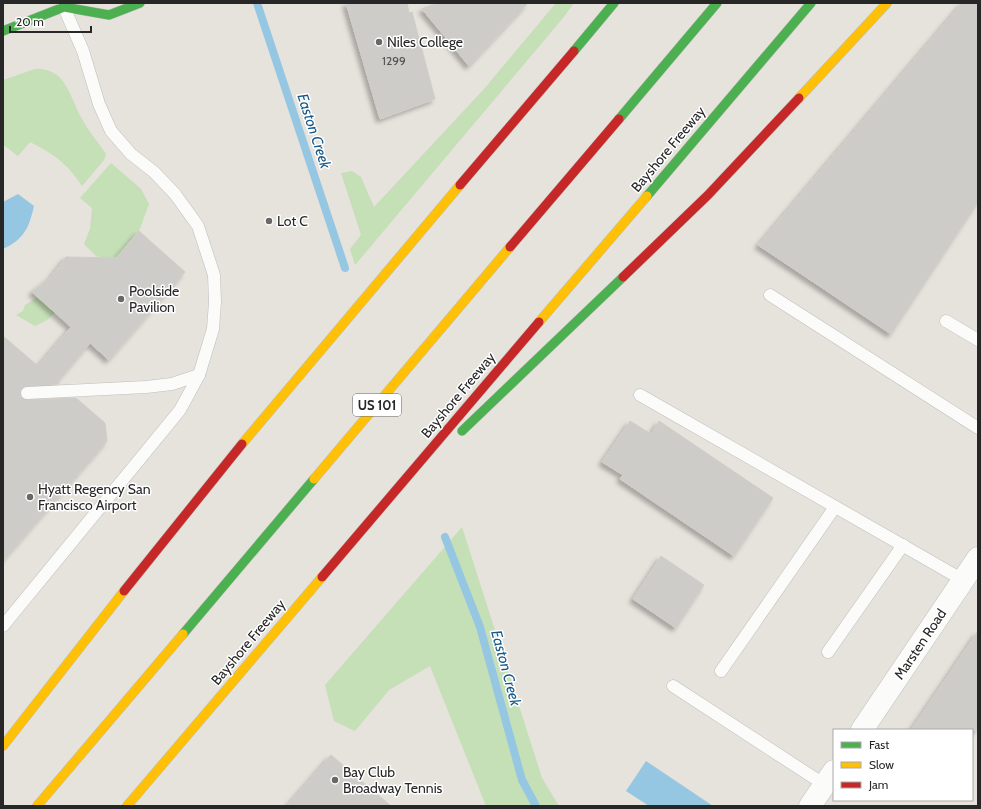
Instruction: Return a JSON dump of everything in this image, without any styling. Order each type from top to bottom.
[{"type":"main road","points":[[4,26],[64,4],[109,15],[140,3]]},
{"type":"main road","points":[[3,746],[161,544],[321,349],[614,3]]},
{"type":"main road","name":"US 101","points":[[37,806],[717,3]]},
{"type":"main road","name":"Bayshore Freeway","points":[[127,806],[811,3]]},
{"type":"main road","points":[[457,436],[708,195],[887,3]]},
{"type":"main road","points":[[372,518],[440,452]]},
{"type":"street","name":"Marsten Road","points":[[863,729],[978,558]]},
{"type":"street","points":[[810,806],[829,778]]},
{"type":"lane","points":[[3,626],[180,410],[199,375],[213,329],[216,302],[214,275],[198,226],[175,194],[154,172],[131,154],[111,131],[99,104],[84,51],[64,4]]},
{"type":"lane","points":[[770,295],[978,428]]},
{"type":"lane","points":[[946,321],[978,340]]},
{"type":"lane","points":[[26,393],[172,384],[199,375]]},
{"type":"lane","points":[[640,395],[963,580]]},
{"type":"lane","points":[[721,671],[835,507]]},
{"type":"lane","points":[[828,652],[903,545]]},
{"type":"lane","points":[[673,686],[829,778]]},
{"type":"green space","points":[[556,3],[574,3],[355,265],[350,249],[361,235],[341,173],[352,171],[361,177],[374,207],[484,89]]},
{"type":"green space","points":[[35,69],[50,71],[62,80],[68,89],[79,114],[106,154],[104,160],[82,186],[65,165],[46,151],[30,142],[18,156],[5,146],[3,147],[3,80]]},
{"type":"green space","points":[[111,163],[141,189],[149,204],[139,231],[110,265],[101,257],[96,256],[84,244],[90,229],[92,208],[80,198]]},
{"type":"green space","points":[[77,257],[98,279],[63,320],[55,313],[47,320],[35,326],[16,315],[23,311],[25,305],[41,295],[54,284],[66,272]]},
{"type":"green space","points":[[462,527],[542,778],[559,806],[486,806],[430,666],[389,690],[355,731],[334,721],[325,685]]},
{"type":"water","points":[[18,194],[34,206],[32,214],[28,227],[21,237],[3,249],[3,202]]},
{"type":"water","points":[[646,761],[713,806],[649,806],[626,791]]},
{"type":"building","points":[[346,3],[407,3],[409,13],[412,12],[435,99],[380,119]]},
{"type":"building","points":[[438,3],[528,3],[469,66],[422,9]]},
{"type":"building","points":[[962,3],[978,3],[978,202],[891,334],[758,245]]},
{"type":"building","points":[[139,231],[185,272],[109,360],[90,343],[57,382],[59,384],[27,386],[21,389],[21,397],[27,400],[76,398],[105,423],[107,441],[3,561],[3,336],[38,366],[71,327],[32,292],[50,278],[66,257],[116,258]]},
{"type":"building","points":[[630,421],[651,434],[659,421],[773,498],[734,556],[620,479],[623,475],[602,462]]},
{"type":"building","points":[[661,556],[704,585],[676,628],[633,599]]},
{"type":"building","points":[[978,631],[978,730],[912,729]]},
{"type":"building","name":"Bay Club Broadway Tennis","points":[[331,755],[391,806],[287,806]]},
{"type":"waterway","name":"Easton Creek","points":[[257,3],[345,268]]},
{"type":"waterway","name":"Easton Creek","points":[[445,537],[480,627],[522,780],[536,806]]},
{"type":"traffic: fast","points":[[3,31],[64,7],[109,15],[140,3]]},
{"type":"traffic: fast","points":[[574,51],[614,3]]},
{"type":"traffic: fast","points":[[619,119],[717,3]]},
{"type":"traffic: fast","points":[[647,196],[811,3]]},
{"type":"traffic: fast","points":[[462,431],[623,277]]},
{"type":"traffic: fast","points":[[183,634],[314,479]]},
{"type":"traffic: slow","points":[[799,98],[887,3]]},
{"type":"traffic: slow","points":[[242,444],[460,185]]},
{"type":"traffic: slow","points":[[539,322],[647,196]]},
{"type":"traffic: slow","points":[[314,479],[510,247]]},
{"type":"traffic: slow","points":[[127,806],[322,577]]},
{"type":"traffic: slow","points":[[3,746],[124,591]]},
{"type":"traffic: slow","points":[[37,806],[183,634]]},
{"type":"traffic: jam","points":[[460,185],[574,51]]},
{"type":"traffic: jam","points":[[623,277],[708,195],[799,98]]},
{"type":"traffic: jam","points":[[510,247],[619,119]]},
{"type":"traffic: jam","points":[[322,577],[539,322]]},
{"type":"traffic: jam","points":[[124,591],[242,444]]},
{"type":"place","name":"Niles College","points":[[379,42]]},
{"type":"place","name":"Lot C","points":[[269,221]]},
{"type":"place","name":"Poolside Pavilion","points":[[121,299]]},
{"type":"place","name":"Hyatt Regency San Francisco Airport","points":[[30,497]]},
{"type":"place","name":"Bay Club Broadway Tennis","points":[[335,780]]}]
